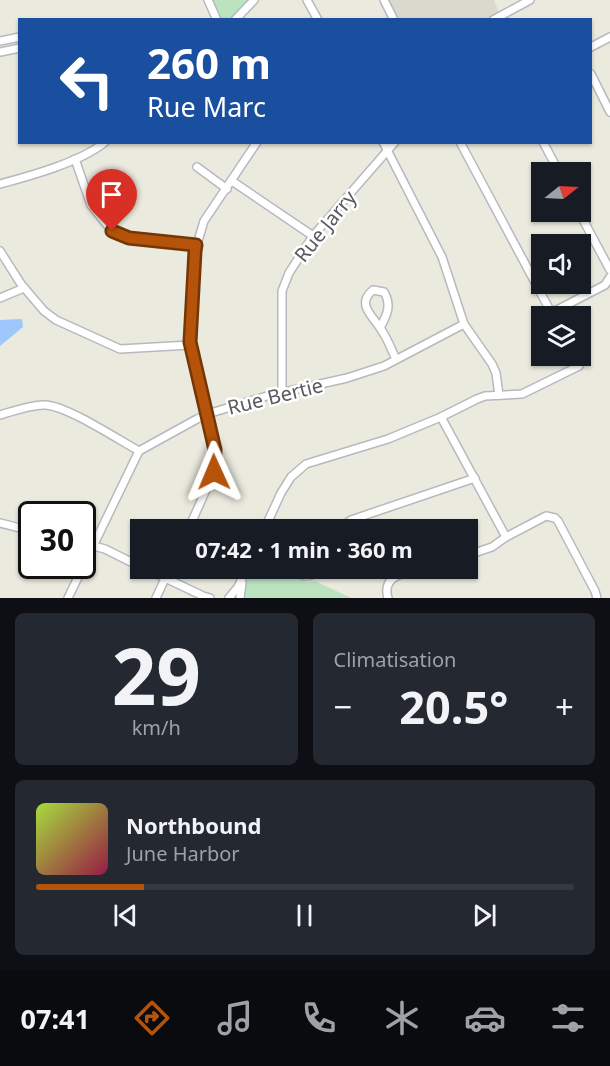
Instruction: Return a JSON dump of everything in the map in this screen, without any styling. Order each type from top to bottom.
[{"type":"street","points":[[208,0],[216,18]]},
{"type":"street","points":[[237,18],[254,0]]},
{"type":"street","points":[[307,0],[317,18]]},
{"type":"street","points":[[384,0],[393,18]]},
{"type":"street","points":[[497,18],[530,0]]},
{"type":"street","points":[[0,41],[18,37]]},
{"type":"street","points":[[592,46],[610,37]]},
{"type":"street","points":[[0,52],[18,48]]},
{"type":"street","points":[[592,76],[610,112]]},
{"type":"street","points":[[0,184],[75,159],[102,144]]},
{"type":"street","points":[[193,519],[214,472],[215,450],[190,345],[196,245],[204,221],[257,144]]},
{"type":"street","points":[[384,144],[442,256],[464,324],[492,364],[500,394]]},
{"type":"street","name":"Rue Jarry","points":[[282,393],[282,291],[288,273],[313,236],[393,144]]},
{"type":"street","points":[[461,144],[547,306]]},
{"type":"street","points":[[544,144],[554,162]]},
{"type":"street","points":[[75,159],[91,205],[112,231],[129,238],[196,245]]},
{"type":"street","points":[[196,167],[227,189]]},
{"type":"street","points":[[232,181],[313,236]]},
{"type":"street","points":[[584,222],[610,270]]},
{"type":"street","points":[[0,251],[24,288],[44,311],[56,320],[120,348],[190,345]]},
{"type":"street","points":[[568,306],[604,285],[610,277]]},
{"type":"street","points":[[0,298],[24,288]]},
{"type":"street","points":[[380,328],[389,306],[388,298],[384,292],[374,290],[368,294],[366,306],[396,359]]},
{"type":"street","name":"Rue Bertie","points":[[139,451],[207,415],[384,366],[464,324]]},
{"type":"street","points":[[269,519],[291,477],[306,464],[388,439],[477,399],[500,394],[522,393],[579,366]]},
{"type":"street","points":[[0,415],[19,408],[46,405],[69,412],[139,451],[96,540]]},
{"type":"street","points":[[441,417],[506,537]]},
{"type":"street","points":[[354,519],[475,478]]},
{"type":"street","points":[[478,552],[492,547],[546,516],[555,518],[597,598]]},
{"type":"street","points":[[0,523],[18,528]]},
{"type":"street","points":[[96,547],[130,562]]},
{"type":"street","points":[[68,598],[77,579]]},
{"type":"street","points":[[156,598],[165,579],[206,597]]},
{"type":"street","points":[[388,598],[386,592],[388,583],[392,579]]},
{"type":"street","points":[[229,598],[242,580]]},
{"type":"street","points":[[240,598],[242,580]]},
{"type":"shaded area","points":[[385,0],[494,0],[499,13],[488,18],[394,18]]},
{"type":"green space","points":[[210,0],[250,0],[236,18],[219,18]]},
{"type":"green space","points":[[246,579],[301,579],[307,582],[315,581],[351,598],[243,598]]},
{"type":"water","points":[[22,319],[23,327],[0,346],[0,320]]},
{"type":"route","points":[[112,231],[129,238],[196,245],[190,342],[215,450],[214,472]]}]
